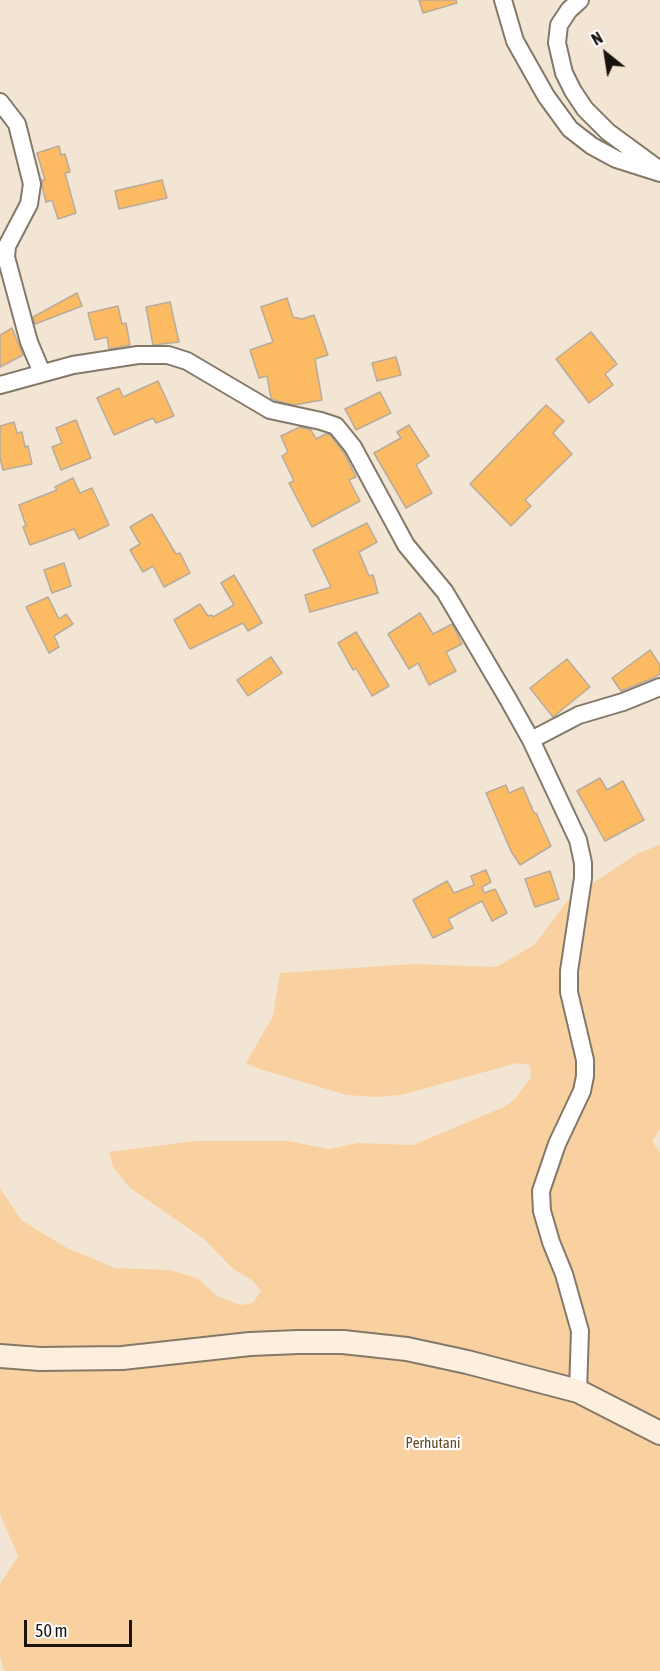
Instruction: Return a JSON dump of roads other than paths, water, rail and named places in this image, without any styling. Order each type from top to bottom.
[{"type":"street","points":[[503,0],[515,41],[546,96],[570,129],[592,146],[616,159],[660,171]]},
{"type":"street","points":[[580,0],[559,26],[557,44],[568,82],[585,109],[608,132],[660,171]]},
{"type":"street","points":[[0,102],[17,124],[32,184],[29,204],[7,246],[6,257],[29,342],[42,372]]},
{"type":"street","points":[[0,385],[73,365],[138,355],[168,356],[187,361],[270,410],[336,426],[353,447],[406,545],[445,592],[531,740],[578,840],[583,864],[568,981],[585,1060],[585,1076],[582,1091],[557,1144],[541,1191],[542,1211],[564,1274],[580,1331],[578,1390]]},
{"type":"street","points":[[531,740],[579,715],[623,702],[660,687]]},
{"type":"street","points":[[0,1356],[39,1359],[122,1358],[250,1344],[344,1342],[407,1349],[578,1390],[660,1433]]},
{"type":"park label","name":"Perhutani","points":[[433,1443]]}]
